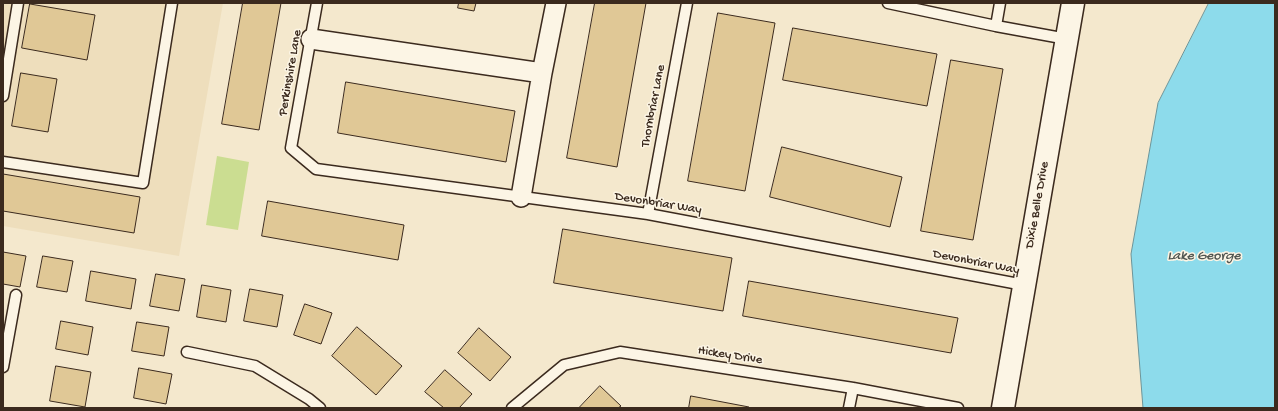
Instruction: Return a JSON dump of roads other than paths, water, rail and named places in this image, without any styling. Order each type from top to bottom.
[{"type":"street","points":[[521,197],[542,73],[556,3]]},
{"type":"street","name":"Dixie Belle Drive","points":[[1004,408],[1073,3]]},
{"type":"street","points":[[311,38],[542,73]]},
{"type":"lane","points":[[3,96],[18,3]]},
{"type":"lane","points":[[3,162],[143,183],[172,3],[168,3]]},
{"type":"lane","name":"Perkinshire Lane","points":[[291,148],[317,3]]},
{"type":"lane","name":"Thornbriar Lane","points":[[648,214],[687,3]]},
{"type":"lane","points":[[888,3],[996,26],[1067,39]]},
{"type":"lane","points":[[996,26],[1000,3]]},
{"type":"lane","name":"Devonbriar Way","points":[[291,148],[316,168],[648,214],[1024,285]]},
{"type":"lane","points":[[3,367],[16,295]]},
{"type":"lane","points":[[187,352],[255,366],[309,399],[320,408]]},
{"type":"lane","name":"Hickey Drive","points":[[516,407],[564,365],[620,352],[853,388],[958,408]]},
{"type":"lane","points":[[849,408],[853,388]]},
{"type":"water","name":"Lake George","points":[[1209,3],[1275,3],[1275,408],[1143,408],[1131,254],[1158,103]]}]
